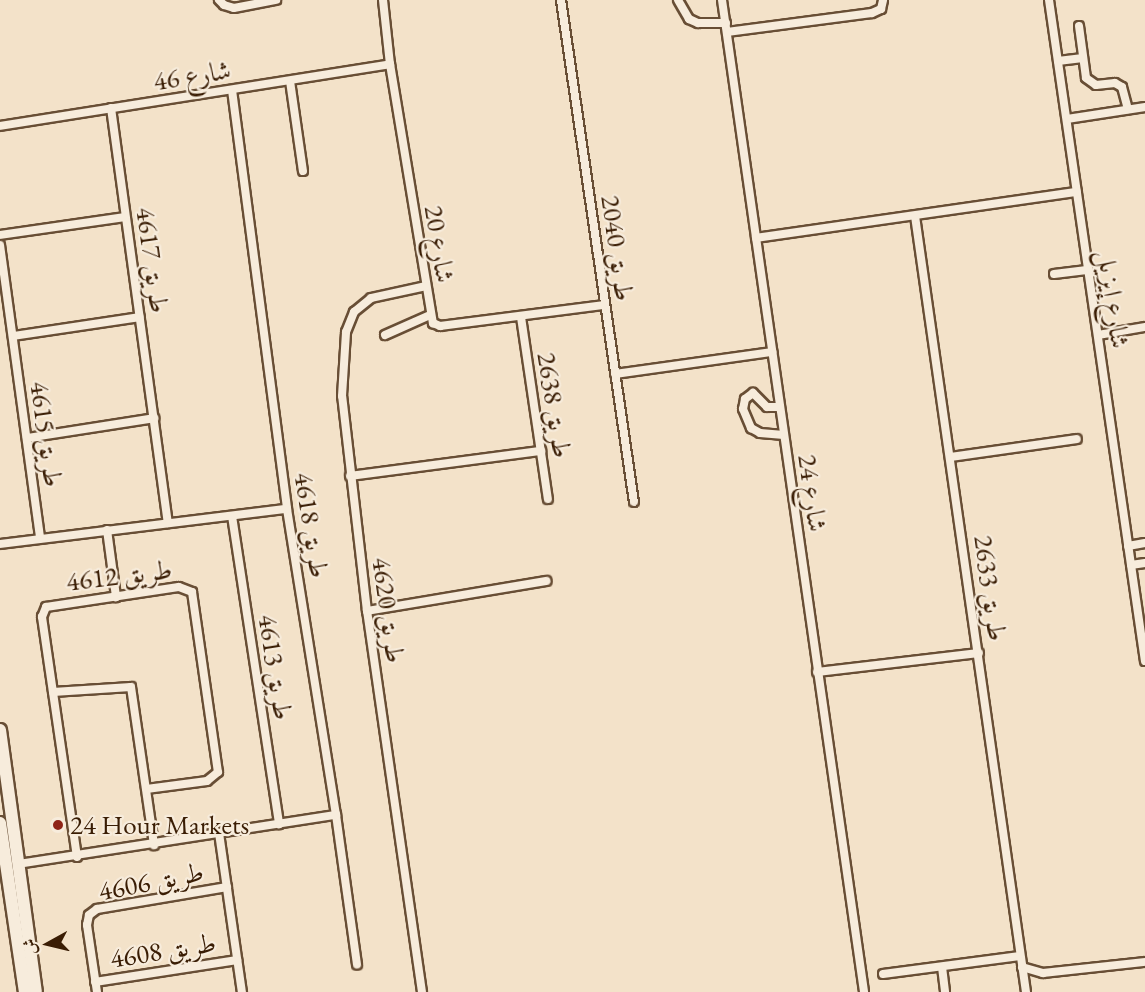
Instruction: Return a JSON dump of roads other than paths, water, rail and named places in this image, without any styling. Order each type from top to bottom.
[{"type":"street","points":[[222,2],[234,8],[276,0]]},
{"type":"street","name":"شارع 20","points":[[383,0],[390,64],[433,323],[440,326],[605,305]]},
{"type":"street","name":"طريق 2040","points":[[561,0],[634,502]]},
{"type":"street","points":[[678,0],[689,19],[698,23],[726,23]]},
{"type":"street","name":"شارع 24","points":[[722,0],[864,992]]},
{"type":"street","points":[[727,32],[872,13],[880,9],[883,0]]},
{"type":"street","name":"شارع إيزيل","points":[[1049,0],[1145,661]]},
{"type":"street","points":[[1079,26],[1083,58],[1090,83],[1095,86],[1115,83],[1122,87],[1128,110]]},
{"type":"street","points":[[1058,60],[1083,58]]},
{"type":"street","name":"شارع 46","points":[[0,126],[390,64]]},
{"type":"street","points":[[290,81],[303,171]]},
{"type":"street","name":"طريق 4618","points":[[231,90],[287,509],[336,815],[357,965]]},
{"type":"street","points":[[1067,119],[1145,107]]},
{"type":"street","name":"طريق 4617","points":[[111,108],[168,523]]},
{"type":"street","points":[[756,238],[1077,192]]},
{"type":"street","name":"طريق 2633","points":[[915,216],[1026,992]]},
{"type":"street","points":[[0,235],[125,217]]},
{"type":"street","name":"طريق 4615","points":[[0,245],[40,538]]},
{"type":"street","points":[[1054,274],[1089,270]]},
{"type":"street","name":"طريق 4620","points":[[422,992],[367,611],[342,396],[349,321],[354,312],[371,298],[426,286]]},
{"type":"street","points":[[385,335],[430,315]]},
{"type":"street","points":[[13,336],[140,317]]},
{"type":"street","name":"طريق 2638","points":[[521,317],[548,499]]},
{"type":"street","points":[[1098,335],[1145,327]]},
{"type":"street","points":[[615,374],[772,352]]},
{"type":"street","points":[[780,407],[767,407],[753,393],[745,399],[743,409],[751,428],[766,435],[783,435]]},
{"type":"street","points":[[27,438],[154,418]]},
{"type":"street","points":[[951,457],[1077,440]]},
{"type":"street","points":[[350,476],[541,451]]},
{"type":"street","points":[[0,544],[287,509]]},
{"type":"street","name":"طريق 4613","points":[[232,516],[279,824]]},
{"type":"street","points":[[107,530],[116,597]]},
{"type":"street","points":[[1128,546],[1145,543]]},
{"type":"street","points":[[1131,565],[1145,563]]},
{"type":"street","points":[[367,611],[547,581]]},
{"type":"street","name":"طريق 4612","points":[[77,857],[43,609],[50,605],[184,587],[194,596],[218,772],[212,780],[147,789]]},
{"type":"street","points":[[817,672],[979,653]]},
{"type":"street","points":[[53,692],[131,687],[154,844]]},
{"type":"street","points":[[0,730],[36,992]]},
{"type":"street","points":[[18,864],[77,857],[336,815]]},
{"type":"street","points":[[0,823],[25,992]]},
{"type":"street","name":"طريق 4606","points":[[219,833],[242,992]]},
{"type":"street","name":"طريق 4606","points":[[96,992],[87,925],[89,915],[97,909],[227,887]]},
{"type":"street","points":[[883,974],[1020,956]]},
{"type":"street","name":"طريق 4608","points":[[95,982],[237,960]]},
{"type":"street","points":[[1022,967],[1043,973],[1145,962]]},
{"type":"street","points":[[942,967],[945,992]]},
{"type":"place","name":"24 Hour Markets","points":[[58,825]]}]
